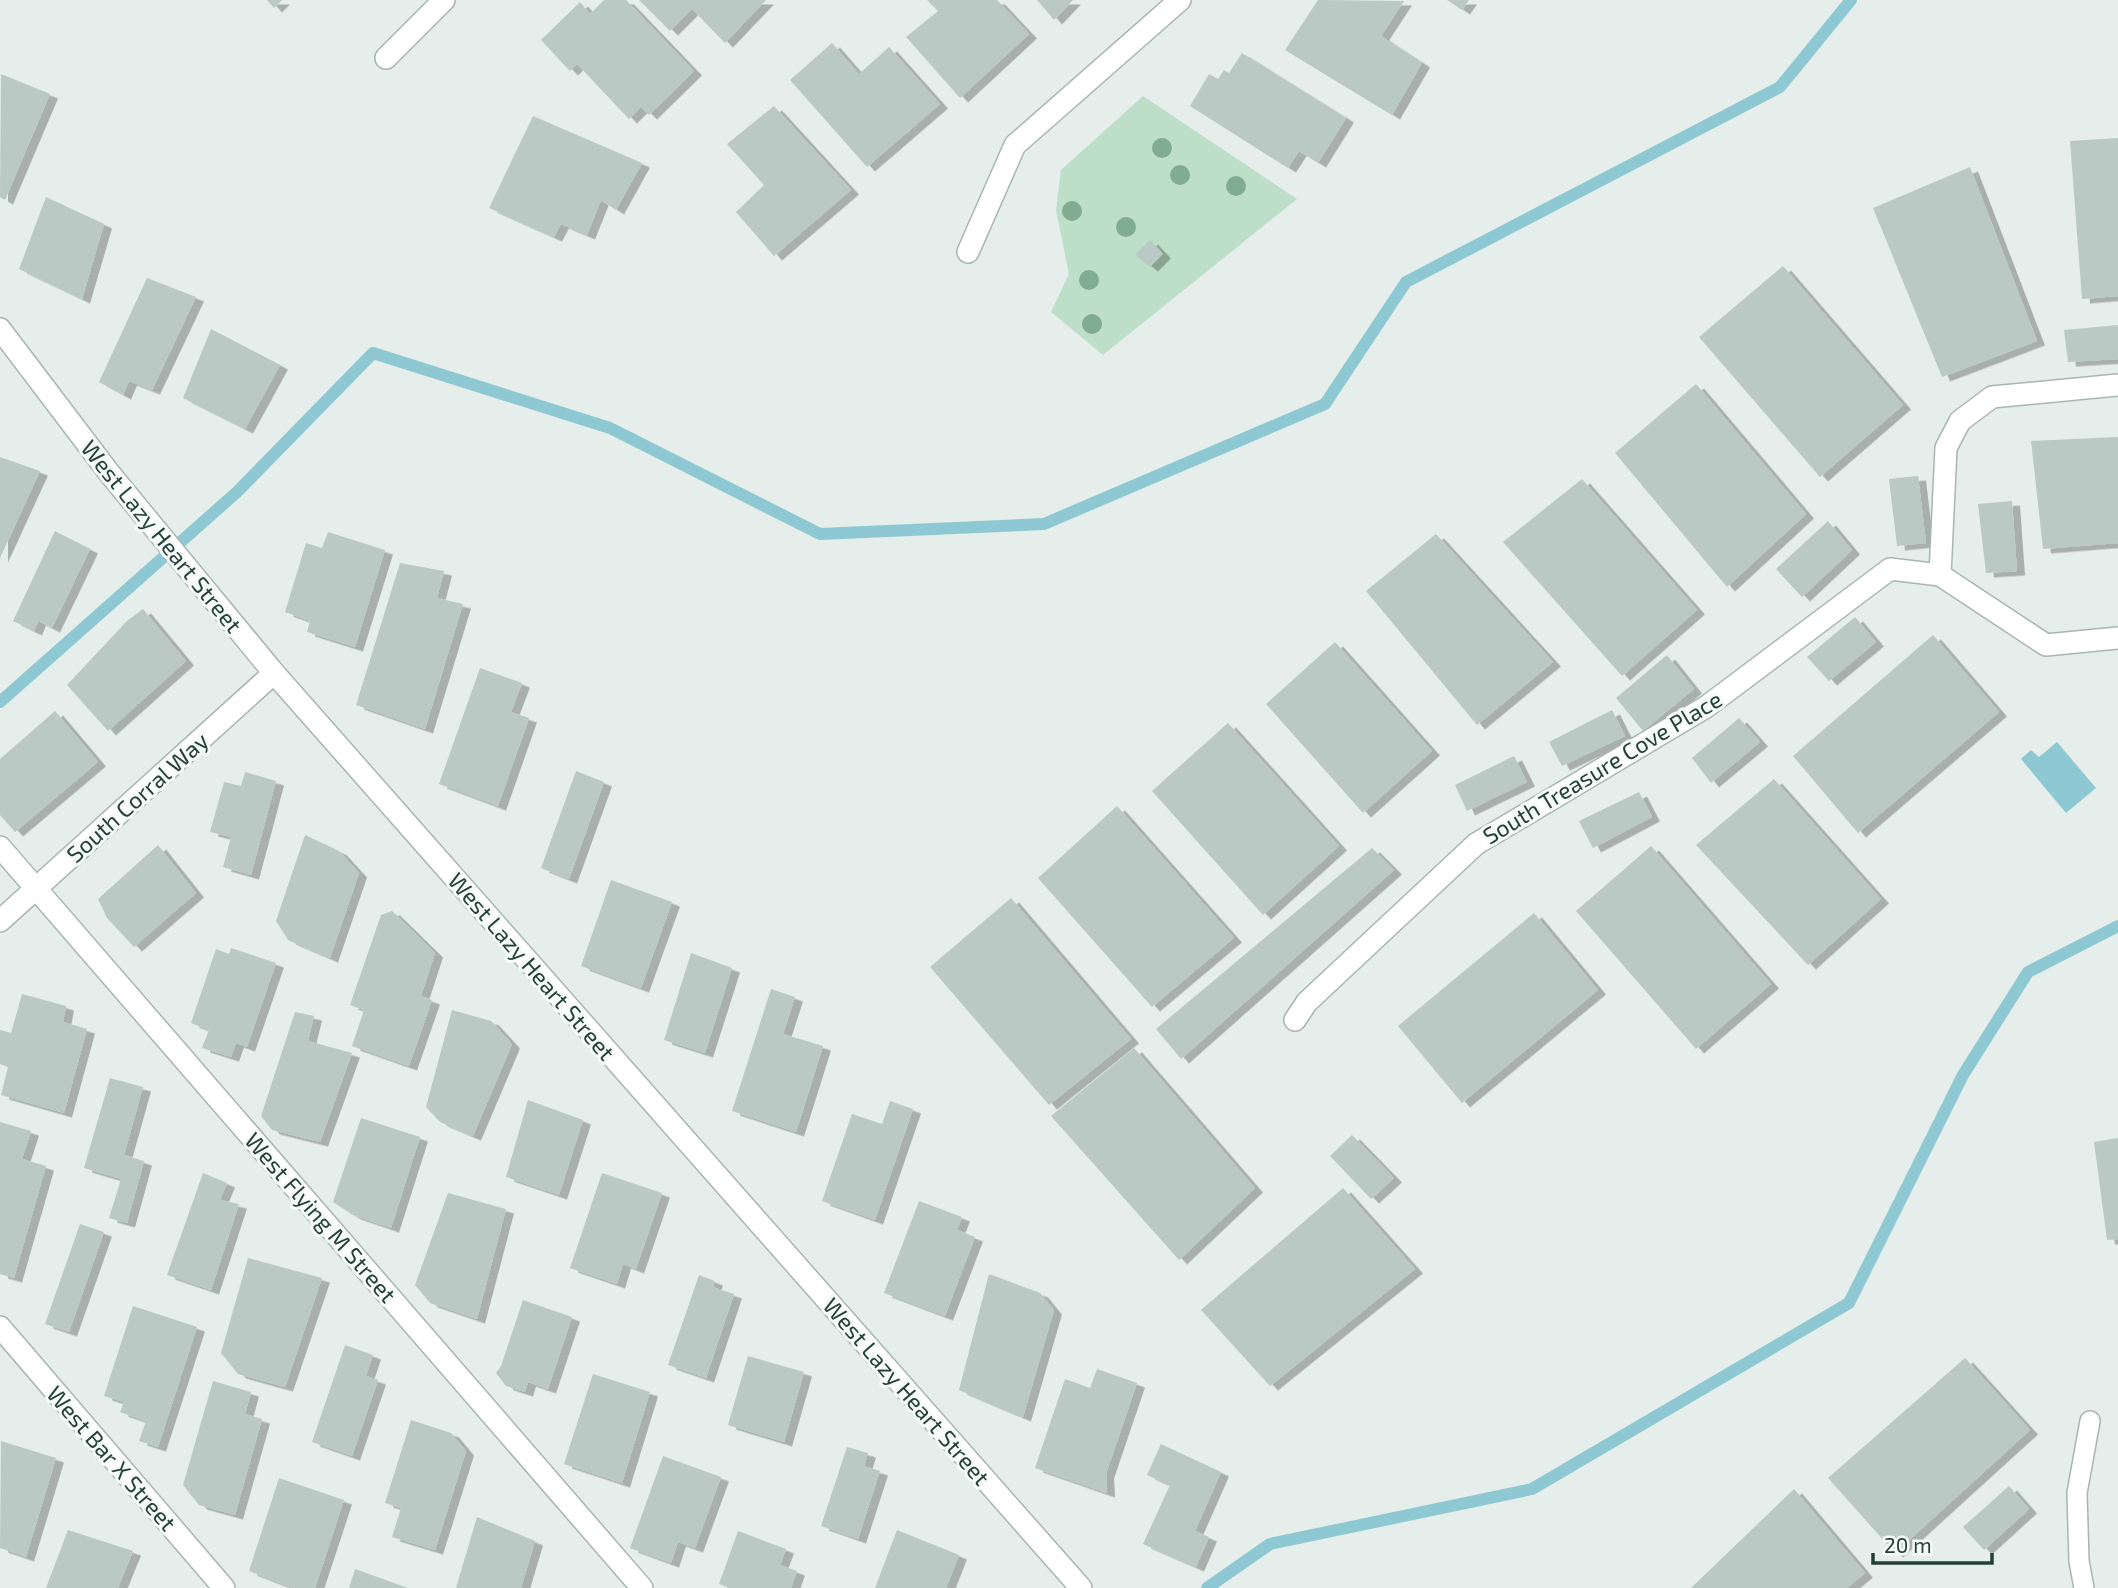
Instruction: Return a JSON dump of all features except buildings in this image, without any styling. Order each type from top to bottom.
[{"type":"street","points":[[386,58],[444,0]]},
{"type":"street","points":[[968,252],[1015,145],[1180,0]]},
{"type":"street","name":"West Lazy Heart Street","points":[[0,329],[110,474],[274,673],[1082,1588]]},
{"type":"street","points":[[1940,575],[1946,448],[1960,421],[1992,397],[2118,386]]},
{"type":"street","name":"South Treasure Cove Place","points":[[1295,1020],[1307,1002],[1476,844],[1706,707],[1890,569],[1940,575],[2046,645],[2118,638]]},
{"type":"street","name":"South Corral Way","points":[[0,920],[274,673]]},
{"type":"street","name":"West Flying M Street","points":[[0,847],[642,1588]]},
{"type":"street","name":"West Bar X Street","points":[[0,1327],[224,1588]]},
{"type":"lane","points":[[2084,1588],[2079,1561],[2077,1493],[2090,1420]]},
{"type":"green space","points":[[1143,96],[1297,199],[1103,355],[1051,312],[1069,274],[1056,210],[1061,170]]},
{"type":"water","points":[[2057,742],[2096,788],[2066,813],[2021,759],[2031,750],[2039,757]]},
{"type":"waterway","points":[[0,702],[237,492],[373,353],[610,428],[820,534],[1044,524],[1325,404],[1406,282],[1780,87],[1851,0]]},
{"type":"waterway","points":[[1207,1588],[1270,1544],[1532,1489],[1849,1303],[1963,1075],[2028,972],[2118,926]]}]
